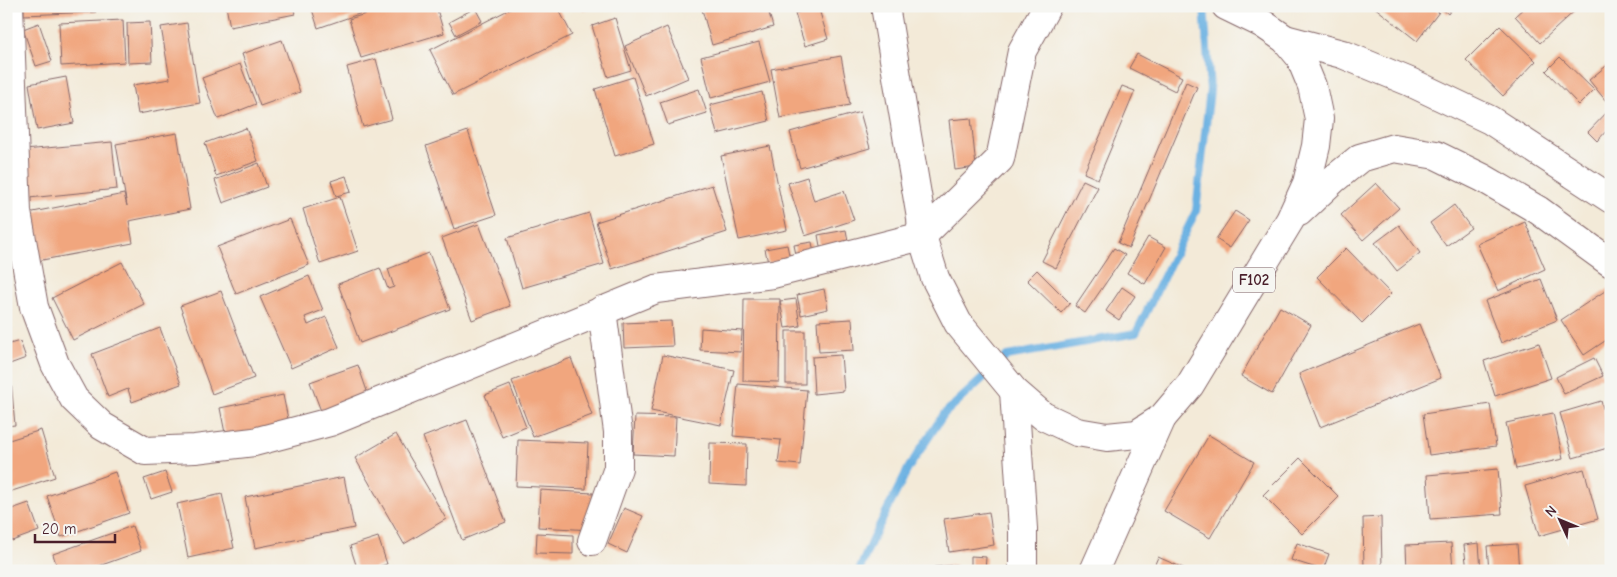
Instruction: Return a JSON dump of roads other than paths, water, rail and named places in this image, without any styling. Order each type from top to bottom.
[{"type":"main road","points":[[9,6],[17,212],[34,307],[55,364],[74,399],[102,426],[145,451],[195,449],[254,442],[330,422],[656,288],[772,274],[922,236],[1000,159],[1022,51],[1047,6]]},
{"type":"main road","name":"F102","points":[[885,6],[921,218],[922,236],[935,278],[958,323],[1014,391],[1043,416],[1077,432],[1107,438],[1137,434],[1162,418],[1190,386],[1290,220],[1307,183],[1316,146],[1319,119],[1312,86],[1300,57],[1285,39],[1263,24],[1226,6]]},
{"type":"main road","name":"F102","points":[[1285,39],[1342,54],[1410,82],[1490,120],[1611,199]]},
{"type":"main road","name":"F102","points":[[1290,220],[1334,179],[1360,158],[1394,148],[1436,155],[1483,178],[1538,210],[1611,263]]},
{"type":"main road","points":[[592,541],[618,468],[618,432],[602,310]]},
{"type":"main road","points":[[1014,391],[1023,529],[1023,571]]},
{"type":"main road","points":[[1094,571],[1162,418]]},
{"type":"waterway","points":[[859,571],[872,540],[909,467],[944,414],[1007,356],[1136,333],[1196,211],[1210,90],[1204,6]]}]
